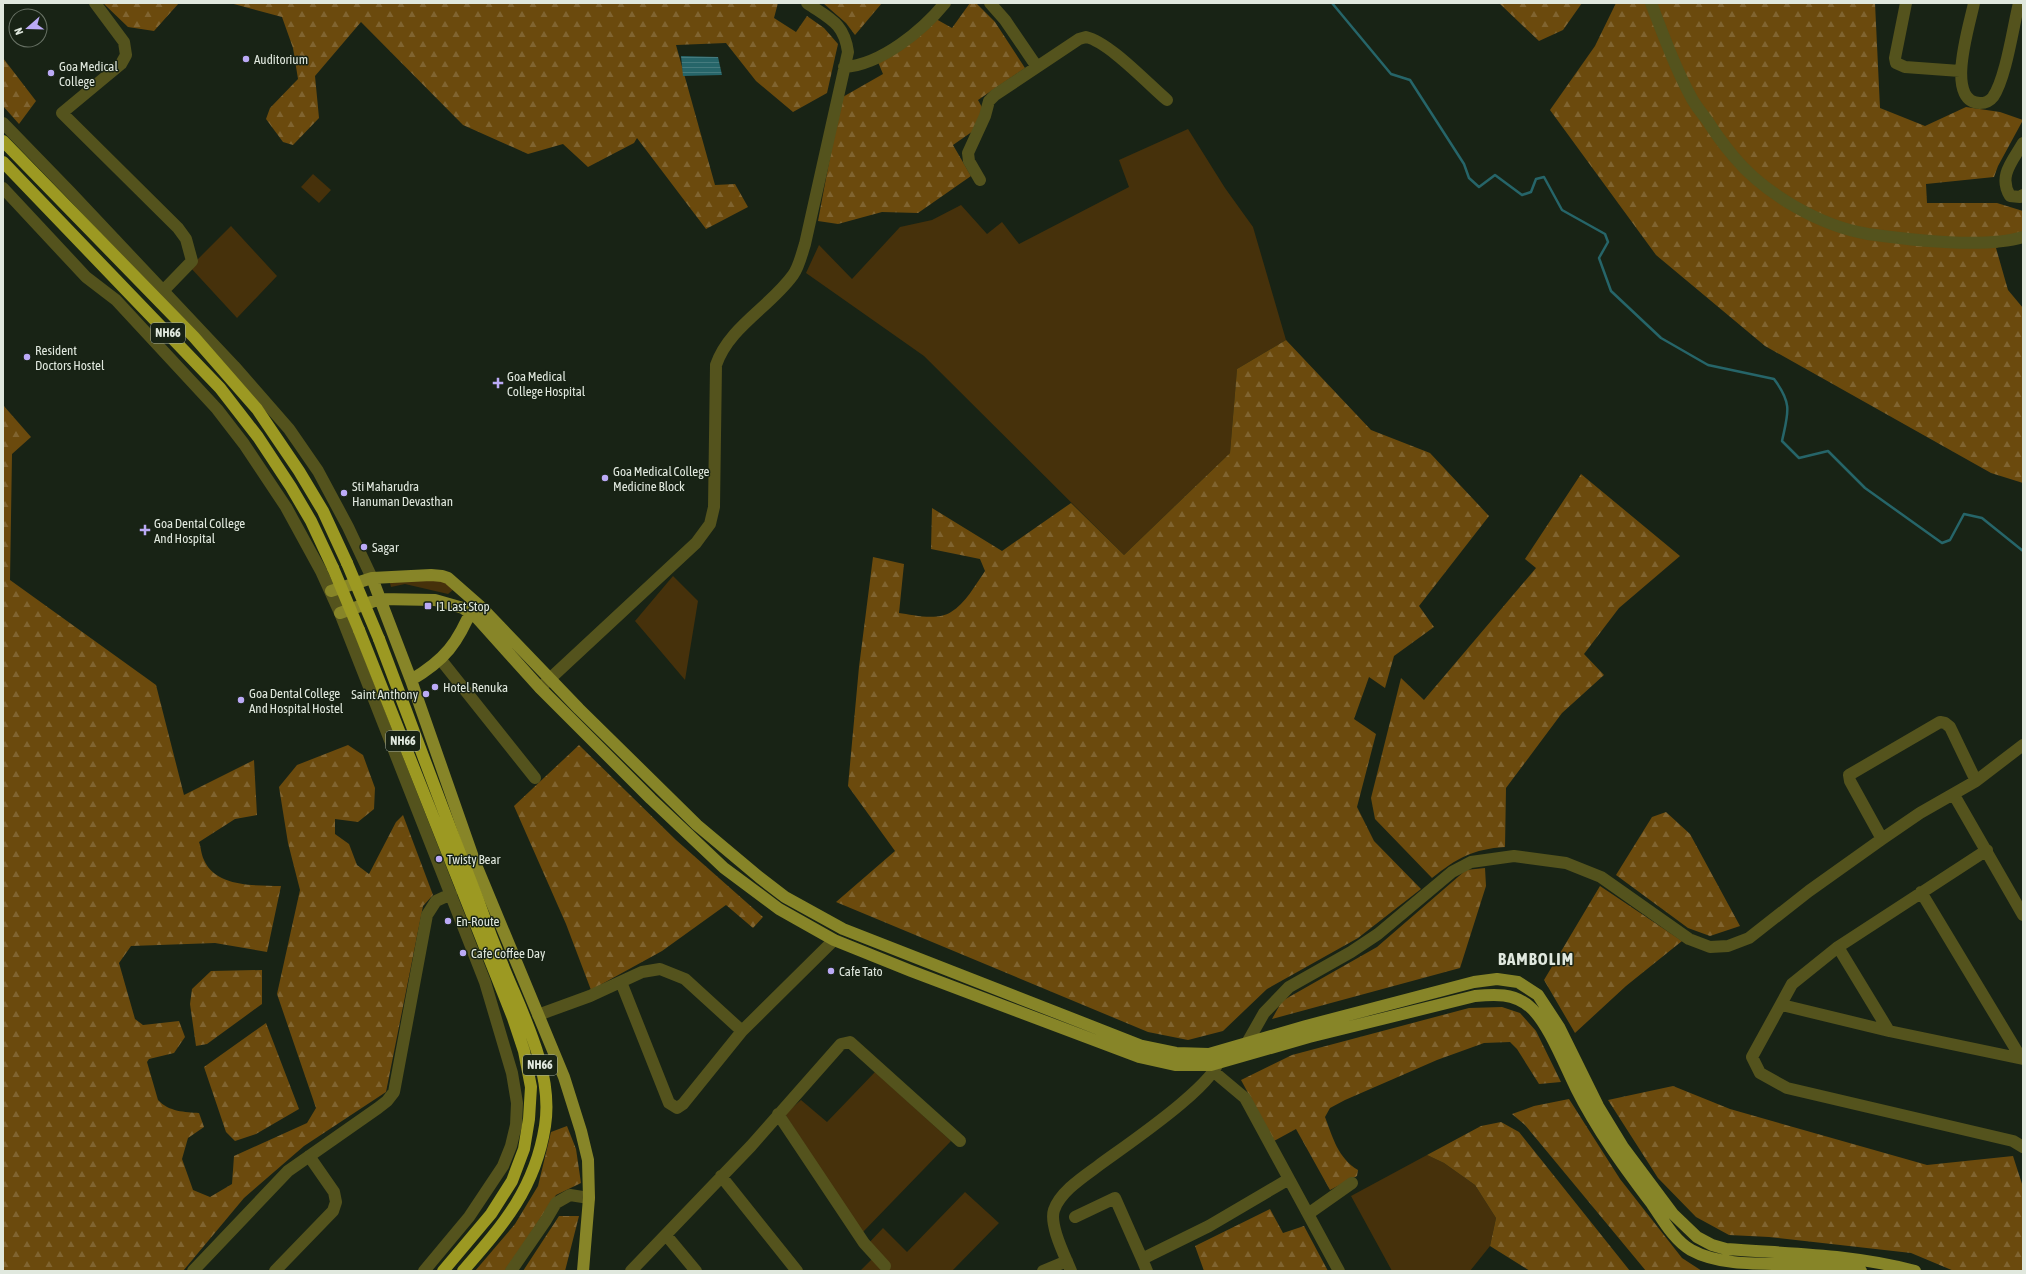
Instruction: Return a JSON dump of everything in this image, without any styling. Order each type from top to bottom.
[{"type":"highway","name":"NH66","points":[[3,141],[194,337],[229,376],[269,426],[299,471],[323,512],[347,563],[379,639],[525,1021],[538,1058],[547,1095],[545,1125],[538,1155],[528,1186],[506,1221],[463,1271]]},
{"type":"highway","name":"NH66","points":[[3,162],[220,388],[258,437],[291,487],[311,522],[333,568],[513,1018],[524,1051],[531,1088],[529,1119],[524,1149],[512,1181],[491,1214],[444,1271]]},
{"type":"main road","points":[[331,591],[372,578],[431,574],[448,578],[475,601],[550,679],[697,825],[785,897],[823,919],[922,961],[1142,1046],[1176,1053],[1209,1054],[1218,1062]]},
{"type":"main road","points":[[372,578],[411,680],[437,758],[482,880],[564,1077],[581,1131],[588,1160],[589,1198],[583,1271]]},
{"type":"main road","points":[[340,613],[380,599],[435,600],[458,605],[470,613],[540,688],[651,799],[724,868],[779,909],[834,940],[911,971],[1139,1057],[1175,1065],[1211,1065],[1246,1044],[1306,1026],[1474,982],[1497,979],[1518,982],[1538,995],[1559,1027],[1598,1106],[1623,1147],[1673,1214],[1697,1237],[1712,1245],[1726,1249],[1817,1254],[1884,1262],[1915,1271]]},
{"type":"main road","points":[[411,680],[441,660],[460,637],[475,601]]},
{"type":"main road","points":[[1218,1062],[1240,1058],[1310,1037],[1475,996],[1494,994],[1511,996],[1530,1007],[1549,1033],[1588,1112],[1614,1153],[1676,1236],[1690,1249],[1706,1258],[1724,1261],[1816,1266],[1861,1271]]},
{"type":"street","points":[[95,3],[124,42],[126,55],[121,64],[62,113],[178,228],[186,240],[192,261],[163,291]]},
{"type":"street","points":[[540,688],[696,543],[710,524],[714,507],[716,365],[720,352],[736,333],[794,274],[805,244],[848,52],[846,38],[840,26],[807,3]]},
{"type":"street","points":[[844,67],[854,67],[882,54],[912,36],[945,3]]},
{"type":"street","points":[[990,3],[1005,20],[1037,67]]},
{"type":"street","points":[[1651,3],[1669,51],[1690,96],[1712,128],[1734,158],[1766,187],[1788,202],[1813,216],[1856,232],[1868,234],[1945,241],[1996,243],[2023,237]]},
{"type":"street","points":[[1906,3],[1895,58],[1896,63],[1905,67],[1960,71]]},
{"type":"street","points":[[1974,3],[1960,71],[1961,86],[1965,96],[1974,103],[1984,103],[1993,98],[2001,78],[2019,3]]},
{"type":"street","points":[[980,180],[969,161],[968,153],[985,116],[989,101],[995,95],[1079,38],[1090,38],[1118,57],[1167,100]]},
{"type":"street","points":[[3,123],[234,366],[289,429],[323,480],[348,527],[372,578]]},
{"type":"street","points":[[2023,143],[2005,177],[2005,187],[2010,196],[2020,198],[2023,195]]},
{"type":"street","points":[[3,188],[86,277],[116,300],[217,409],[244,444],[286,507],[331,591],[485,982],[512,1073],[517,1103],[516,1125],[511,1146],[503,1166],[469,1217],[424,1271]]},
{"type":"street","points":[[441,660],[535,778]]},
{"type":"street","points":[[1882,839],[1850,781],[1849,774],[1940,722],[1945,722],[1950,726],[1976,781]]},
{"type":"street","points":[[1240,1058],[1246,1044],[1264,1013],[1289,987],[1351,952],[1378,934],[1452,872],[1472,862],[1514,856],[1566,863],[1601,877],[1690,939],[1710,947],[1728,946],[1749,938],[1809,891],[1882,839],[1920,813],[1976,781],[2023,745]]},
{"type":"street","points":[[1954,794],[2023,915]]},
{"type":"street","points":[[1987,850],[1838,947],[1792,984],[1782,1005],[1752,1057],[1760,1072],[1787,1088],[2013,1141],[2023,1147]]},
{"type":"street","points":[[1921,892],[2022,1058]]},
{"type":"street","points":[[193,1271],[288,1171],[378,1108],[387,1101],[394,1092],[427,915],[436,901],[450,894]]},
{"type":"street","points":[[621,982],[669,1103],[676,1108],[683,1104],[742,1031],[834,940]]},
{"type":"street","points":[[1838,947],[1889,1031]]},
{"type":"street","points":[[538,1014],[590,996],[642,972],[660,969],[685,979],[742,1031]]},
{"type":"street","points":[[1782,1005],[1889,1031],[2022,1058]]},
{"type":"street","points":[[631,1271],[721,1176],[841,1044],[846,1042],[850,1042],[960,1141]]},
{"type":"street","points":[[1043,1271],[1069,1266],[1053,1226],[1053,1211],[1061,1197],[1085,1176],[1189,1097],[1218,1062],[1245,1098],[1339,1271]]},
{"type":"street","points":[[778,1114],[864,1243],[885,1266]]},
{"type":"street","points":[[275,1271],[333,1211],[336,1202],[334,1192],[309,1156]]},
{"type":"street","points":[[721,1176],[797,1271]]},
{"type":"street","points":[[1142,1259],[1209,1226],[1289,1179]]},
{"type":"street","points":[[1308,1214],[1352,1183]]},
{"type":"street","points":[[511,1271],[556,1203],[570,1194],[589,1198]]},
{"type":"street","points":[[1075,1217],[1115,1198],[1147,1271]]},
{"type":"street","points":[[666,1235],[696,1271]]},
{"type":"shaded area","points":[[1188,129],[1225,188],[1253,227],[1286,340],[1237,369],[1230,453],[1124,555],[924,356],[806,273],[819,245],[852,279],[900,227],[932,220],[961,205],[987,234],[1002,222],[1019,244],[1129,187],[1119,160]]},
{"type":"shaded area","points":[[313,174],[331,190],[319,203],[301,187]]},
{"type":"shaded area","points":[[231,226],[277,276],[237,318],[190,267]]},
{"type":"shaded area","points":[[440,571],[454,589],[448,594],[405,584],[391,587],[390,583]]},
{"type":"shaded area","points":[[673,576],[698,601],[685,680],[635,621]]},
{"type":"shaded area","points":[[875,1072],[951,1141],[862,1233],[785,1114],[801,1100],[827,1122]]},
{"type":"shaded area","points":[[1427,1155],[1444,1163],[1475,1185],[1496,1218],[1490,1246],[1470,1271],[1392,1271],[1351,1196]]},
{"type":"shaded area","points":[[965,1192],[999,1223],[952,1271],[860,1271],[873,1258],[865,1247],[883,1228],[907,1252]]},
{"type":"green space","points":[[103,3],[179,3],[154,31],[128,27]]},
{"type":"green space","points":[[230,3],[778,3],[774,18],[796,32],[807,16],[824,28],[838,44],[827,93],[793,112],[756,81],[726,43],[676,45],[715,185],[735,184],[748,207],[706,229],[637,138],[634,143],[588,167],[563,144],[528,154],[463,125],[361,22],[315,76],[319,118],[293,145],[283,142],[266,119],[270,108],[298,79],[293,48],[282,17]]},
{"type":"green space","points":[[823,3],[882,3],[855,35],[846,23]]},
{"type":"green space","points":[[970,3],[976,3],[995,22],[1025,68],[978,100],[989,120],[953,145],[971,176],[918,213],[882,212],[838,224],[818,221],[841,98],[883,74],[878,62],[936,19],[952,28]]},
{"type":"green space","points":[[1499,3],[1582,3],[1563,30],[1539,41]]},
{"type":"green space","points":[[1616,3],[1875,3],[1880,108],[1925,126],[1966,107],[2000,112],[2023,120],[1998,166],[1994,177],[1926,184],[1927,203],[1997,203],[2023,211],[2023,238],[1996,248],[2008,290],[2023,308],[2023,483],[1991,473],[1765,346],[1656,255],[1550,110],[1595,46]]},
{"type":"green space","points":[[3,58],[36,101],[19,124],[3,106]]},
{"type":"green space","points":[[1286,340],[1371,430],[1430,453],[1489,516],[1419,606],[1434,627],[1394,656],[1385,688],[1369,677],[1354,719],[1376,734],[1357,807],[1374,841],[1421,889],[1358,938],[1267,989],[1223,1031],[1188,1040],[1148,1032],[836,902],[895,851],[848,786],[859,667],[873,557],[904,564],[899,613],[933,617],[946,615],[961,604],[985,571],[980,559],[931,549],[932,508],[1002,551],[1071,503],[1124,555],[1230,453],[1237,369]]},
{"type":"green space","points":[[3,405],[31,437],[12,454],[10,580],[156,685],[184,795],[254,760],[257,815],[235,819],[199,842],[204,860],[210,869],[218,876],[227,880],[249,885],[281,886],[267,952],[215,943],[131,946],[119,963],[135,1019],[143,1025],[179,1021],[185,1037],[174,1053],[149,1059],[147,1062],[158,1100],[162,1104],[183,1112],[199,1113],[204,1127],[188,1138],[182,1159],[193,1190],[210,1197],[232,1184],[234,1156],[307,1123],[316,1108],[277,994],[300,890],[288,843],[279,787],[297,765],[348,745],[363,755],[375,788],[374,809],[358,822],[335,819],[335,834],[349,844],[357,865],[369,874],[396,822],[403,815],[433,895],[423,906],[386,1092],[304,1146],[244,1198],[183,1271],[3,1271]]},
{"type":"green space","points":[[1581,474],[1680,556],[1619,608],[1584,654],[1604,675],[1562,713],[1506,788],[1505,847],[1474,852],[1449,865],[1432,878],[1375,819],[1371,798],[1401,678],[1424,700],[1536,568],[1525,559]]},
{"type":"green space","points":[[579,745],[676,840],[763,917],[753,928],[726,905],[662,951],[591,990],[566,924],[514,806]]},
{"type":"green space","points":[[1666,812],[1690,834],[1740,926],[1710,936],[1688,928],[1616,875],[1652,817]]},
{"type":"green space","points":[[1485,868],[1486,886],[1460,968],[1272,1019],[1282,1001],[1377,947],[1466,870]]},
{"type":"green space","points":[[1600,886],[1682,941],[1626,986],[1575,1033],[1544,980]]},
{"type":"green space","points":[[262,970],[262,1004],[207,1044],[196,1046],[190,1004],[192,989],[211,971]]},
{"type":"green space","points":[[1502,1007],[1520,1013],[1536,1031],[1561,1082],[1539,1084],[1517,1049],[1510,1042],[1484,1043],[1437,1060],[1345,1100],[1330,1108],[1325,1117],[1337,1147],[1346,1160],[1358,1170],[1357,1176],[1330,1190],[1296,1129],[1274,1141],[1241,1080],[1292,1055],[1469,1008]]},
{"type":"green space","points":[[266,1023],[299,1109],[256,1134],[235,1141],[226,1132],[204,1067]]},
{"type":"green space","points":[[1673,1086],[1730,1109],[1927,1165],[2013,1156],[2023,1187],[2023,1271],[1954,1271],[1911,1253],[1769,1237],[1729,1235],[1696,1217],[1658,1178],[1608,1100]]},
{"type":"green space","points":[[1569,1099],[1620,1179],[1682,1258],[1702,1271],[1646,1271],[1525,1125],[1512,1114],[1534,1106]]},
{"type":"green space","points":[[1501,1122],[1519,1132],[1630,1271],[1530,1271],[1490,1246],[1496,1218],[1475,1185],[1444,1163],[1427,1155],[1481,1126]]},
{"type":"green space","points":[[567,1126],[576,1149],[581,1183],[556,1195],[505,1271],[475,1271],[515,1224],[538,1186],[551,1132]]},
{"type":"green space","points":[[1270,1209],[1283,1233],[1304,1226],[1328,1271],[1204,1271],[1195,1246]]},
{"type":"green space","points":[[559,1216],[579,1216],[565,1271],[523,1271]]},
{"type":"water","points":[[681,56],[718,57],[722,75],[683,76]]},
{"type":"waterway","points":[[1332,3],[1391,74],[1410,80],[1464,164],[1469,178],[1479,187],[1495,175],[1522,195],[1531,192],[1536,179],[1544,177],[1562,210],[1605,234],[1608,242],[1599,258],[1611,291],[1661,338],[1708,365],[1774,379],[1784,395],[1787,409],[1782,441],[1799,458],[1828,451],[1865,488],[1942,543],[1950,540],[1964,514],[1982,518],[2023,551]]},
{"type":"place","name":"Auditorium","points":[[246,59]]},
{"type":"place","name":"Goa Medical College","points":[[51,73]]},
{"type":"place","name":"Resident Doctors Hostel","points":[[27,357]]},
{"type":"place","name":"Goa Medical College Hospital","points":[[498,383]]},
{"type":"place","name":"Goa Medical College Medicine Block","points":[[605,478]]},
{"type":"place","name":"Sti Maharudra Hanuman Devasthan","points":[[344,493]]},
{"type":"place","name":"Goa Dental College And Hospital","points":[[145,530]]},
{"type":"place","name":"Sagar","points":[[364,547]]},
{"type":"place","name":"I1 Last Stop","points":[[428,606]]},
{"type":"place","name":"Hotel Renuka","points":[[435,687]]},
{"type":"place","name":"Saint Anthony","points":[[426,694]]},
{"type":"place","name":"Goa Dental College And Hospital Hostel","points":[[241,700]]},
{"type":"place","name":"Twisty Bear","points":[[439,859]]},
{"type":"place","name":"En-Route","points":[[448,921]]},
{"type":"place","name":"Cafe Coffee Day","points":[[463,953]]},
{"type":"place","name":"Cafe Tato","points":[[831,971]]},
{"type":"district","name":"BAMBOLIM","points":[[1536,959]]}]
